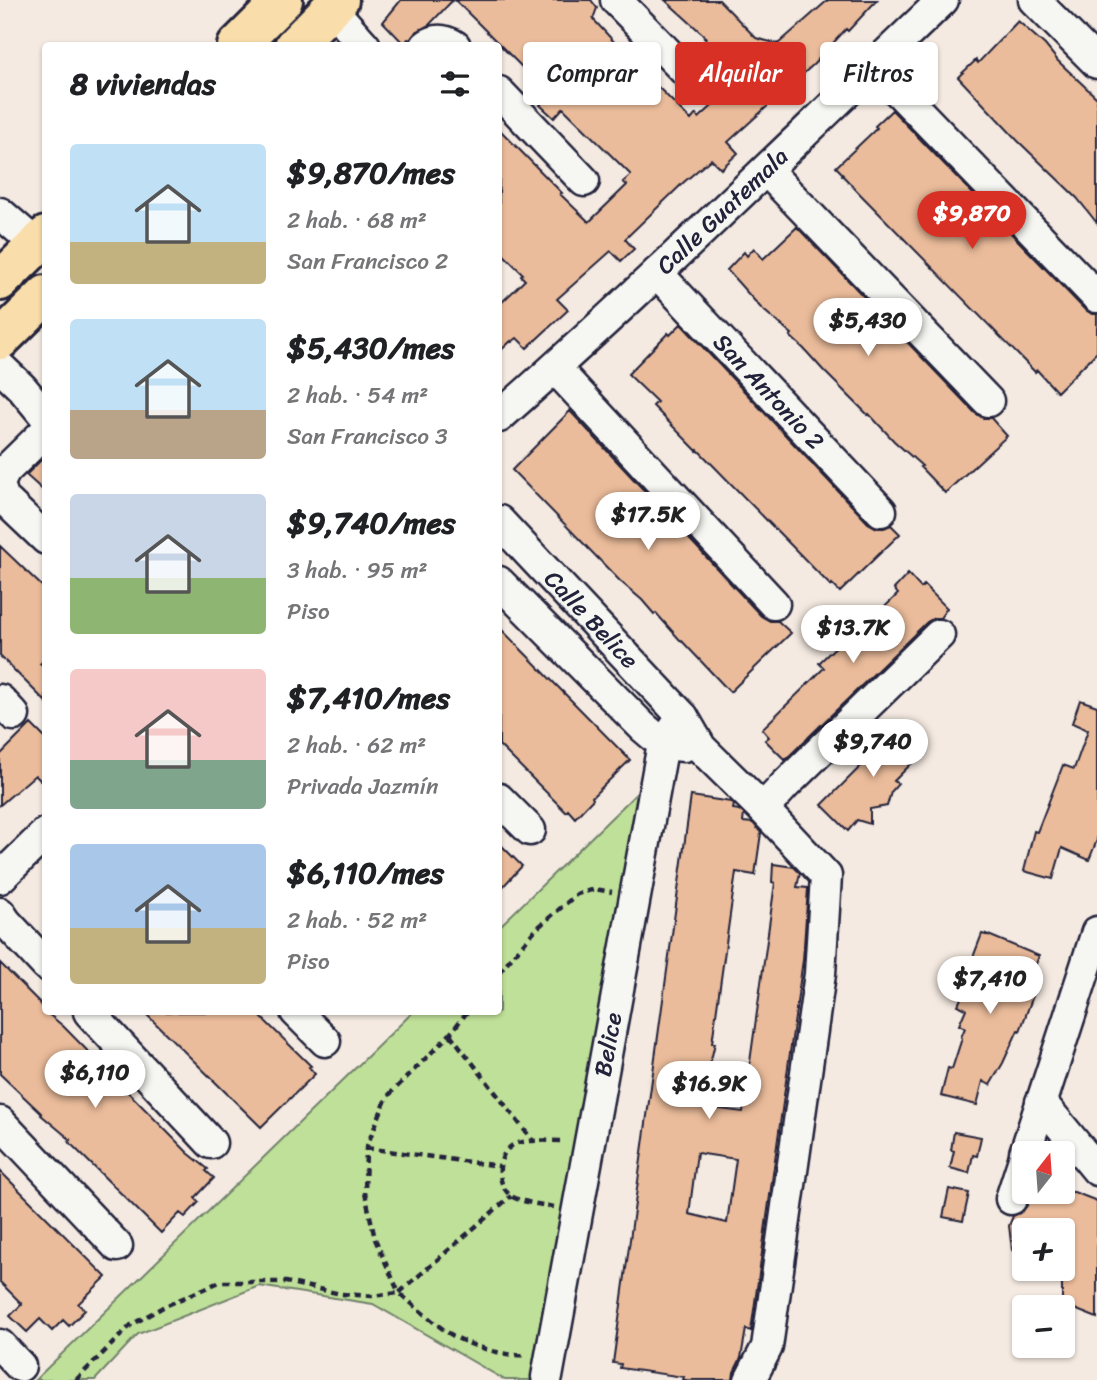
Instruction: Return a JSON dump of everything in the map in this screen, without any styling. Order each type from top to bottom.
[{"type":"main road","points":[[241,42],[283,0]]},
{"type":"main road","points":[[298,42],[335,4]]},
{"type":"main road","points":[[1,279],[41,241]]},
{"type":"main road","points":[[0,340],[42,299]]},
{"type":"street","points":[[616,0],[675,61]]},
{"type":"street","name":"Calle Guatemala","points":[[899,42],[943,0]]},
{"type":"street","points":[[1034,0],[1097,63]]},
{"type":"street","points":[[335,4],[362,42]]},
{"type":"street","points":[[502,95],[584,181]]},
{"type":"street","name":"Calle Guatemala","points":[[502,414],[657,273],[834,105]]},
{"type":"street","points":[[912,105],[1097,297]]},
{"type":"street","points":[[766,170],[988,401]]},
{"type":"street","points":[[0,213],[41,241]]},
{"type":"street","name":"San Antonio 2","points":[[657,273],[881,511]]},
{"type":"street","points":[[0,367],[42,412]]},
{"type":"street","points":[[555,368],[774,604]]},
{"type":"street","points":[[0,481],[5,471],[42,435]]},
{"type":"street","points":[[0,488],[4,499],[42,535]]},
{"type":"street","name":"Calle Belice","points":[[502,524],[683,717],[701,748],[826,876],[820,974],[767,1347],[750,1380]]},
{"type":"street","name":"Calle Belice","points":[[502,585],[663,744]]},
{"type":"street","points":[[763,809],[939,635]]},
{"type":"street","name":"Belice","points":[[549,1364],[663,744],[683,717]]},
{"type":"street","points":[[663,744],[701,748]]},
{"type":"street","points":[[502,802],[530,830]]},
{"type":"street","points":[[0,878],[42,837]]},
{"type":"street","points":[[0,913],[42,961]]},
{"type":"street","points":[[1030,1141],[1097,932]]},
{"type":"street","points":[[92,1015],[211,1143]]},
{"type":"street","points":[[299,1015],[325,1041]]},
{"type":"street","points":[[1041,1102],[1097,1170]]},
{"type":"street","points":[[0,1122],[117,1246]]},
{"type":"path","points":[[502,968],[535,930],[577,894],[595,889],[636,895]]},
{"type":"path","points":[[465,1015],[450,1034],[387,1097],[366,1148],[365,1193],[375,1239],[399,1293],[449,1334],[486,1349],[549,1364]]},
{"type":"path","points":[[450,1034],[533,1142]]},
{"type":"path","points":[[577,1211],[511,1196],[501,1183],[499,1166],[504,1153],[514,1144],[590,1142]]},
{"type":"path","points":[[366,1148],[499,1166]]},
{"type":"path","points":[[76,1380],[131,1325],[163,1307],[219,1282],[286,1282],[341,1294],[372,1296],[399,1293],[511,1196]]},
{"type":"green space","points":[[643,787],[531,1380],[505,1380],[373,1304],[259,1286],[138,1334],[95,1380],[35,1380],[410,1015],[502,1015],[502,924]]},
{"type":"building","points":[[401,0],[453,0],[429,25],[406,42],[402,42],[383,22]]},
{"type":"building","points":[[455,0],[591,0],[597,8],[593,19],[614,42],[523,42],[523,68],[502,47],[502,42],[497,42]]},
{"type":"building","points":[[665,0],[719,0],[756,38],[771,42],[708,42]]},
{"type":"building","points":[[828,0],[877,0],[834,42],[820,42],[820,57],[806,71],[806,42],[780,42]]},
{"type":"building","points":[[1018,21],[1097,98],[1097,223],[1077,198],[958,77],[976,60],[978,63]]},
{"type":"building","points":[[661,90],[691,120],[696,114],[699,118],[713,105],[769,105],[728,142],[738,153],[721,169],[711,159],[625,239],[634,249],[621,261],[611,251],[557,299],[568,310],[527,348],[517,338],[502,349],[502,302],[525,280],[521,276],[523,274],[502,253],[502,132],[589,222],[627,185],[623,182],[631,175],[563,108],[554,118],[540,105],[661,105]]},
{"type":"building","points":[[892,110],[1084,309],[1097,314],[1097,352],[1057,392],[836,167]]},
{"type":"building","points":[[797,227],[975,413],[983,418],[991,418],[1007,436],[945,493],[920,467],[922,466],[823,370],[790,336],[792,334],[761,308],[727,270],[744,252],[747,256],[754,248],[763,259]]},
{"type":"building","points":[[681,324],[868,523],[877,528],[891,525],[900,534],[840,592],[653,406],[657,402],[628,374],[668,333],[670,335]]},
{"type":"building","points":[[570,411],[761,616],[770,621],[778,621],[791,633],[730,692],[656,613],[620,581],[512,470]]},
{"type":"building","points":[[42,459],[42,489],[26,475]]},
{"type":"building","points":[[0,546],[42,586],[42,698],[0,656]]},
{"type":"building","points":[[908,574],[921,588],[924,585],[947,608],[940,618],[927,622],[785,760],[765,740],[769,737],[762,729],[824,668],[819,663],[855,628],[859,632],[898,594],[894,589]]},
{"type":"building","points":[[502,630],[630,760],[592,797],[575,818],[568,810],[566,812],[502,748]]},
{"type":"building","points":[[1080,700],[1097,706],[1097,840],[1089,860],[1062,848],[1053,879],[1024,871],[1034,831],[1037,832],[1063,765],[1074,769],[1088,730],[1072,723]]},
{"type":"building","points":[[892,722],[915,745],[912,749],[919,756],[894,781],[898,784],[891,792],[887,806],[870,809],[870,824],[857,820],[848,831],[822,805],[873,754],[866,748]]},
{"type":"building","points":[[31,724],[42,735],[42,782],[35,775],[0,805],[0,755]]},
{"type":"building","points":[[691,796],[731,802],[733,809],[744,814],[743,822],[753,823],[761,833],[755,875],[736,872],[712,1043],[715,1043],[704,1107],[743,1112],[775,883],[772,882],[773,864],[794,867],[800,873],[797,887],[808,888],[803,960],[751,1331],[746,1329],[741,1358],[733,1380],[683,1380],[684,1377],[620,1368],[621,1364],[613,1363]],"holes":[[[697,1153],[736,1159],[727,1223],[689,1214]]]},
{"type":"building","points":[[502,846],[522,866],[502,888]]},
{"type":"building","points":[[982,934],[1039,956],[1029,982],[1037,985],[1020,1031],[1018,1030],[990,1085],[983,1081],[977,1105],[941,1096],[948,1068],[952,1069],[965,1028],[959,1025],[966,1009],[958,1005],[977,962],[972,960]]},
{"type":"building","points":[[0,963],[39,1002],[42,1015],[50,1015],[63,1026],[214,1178],[195,1198],[199,1202],[185,1217],[180,1213],[161,1233],[69,1142],[71,1140],[41,1115],[0,1074]]},
{"type":"building","points":[[147,1015],[259,1015],[311,1066],[309,1067],[315,1074],[261,1127]]},
{"type":"building","points":[[954,1132],[981,1137],[977,1156],[973,1155],[969,1173],[950,1168]]},
{"type":"building","points":[[0,1171],[106,1277],[78,1304],[85,1310],[69,1326],[63,1320],[52,1331],[40,1319],[27,1332],[10,1316],[22,1304],[0,1282]]},
{"type":"building","points":[[949,1189],[969,1193],[963,1221],[943,1217]]},
{"type":"building","points":[[1075,1192],[1097,1201],[1097,1318],[1075,1309],[1075,1295],[1062,1295],[1062,1281],[1075,1281],[1075,1218],[1012,1218],[1028,1204],[1075,1204]]},
{"type":"building","points":[[1012,1218],[1012,1250],[1009,1226]]}]
